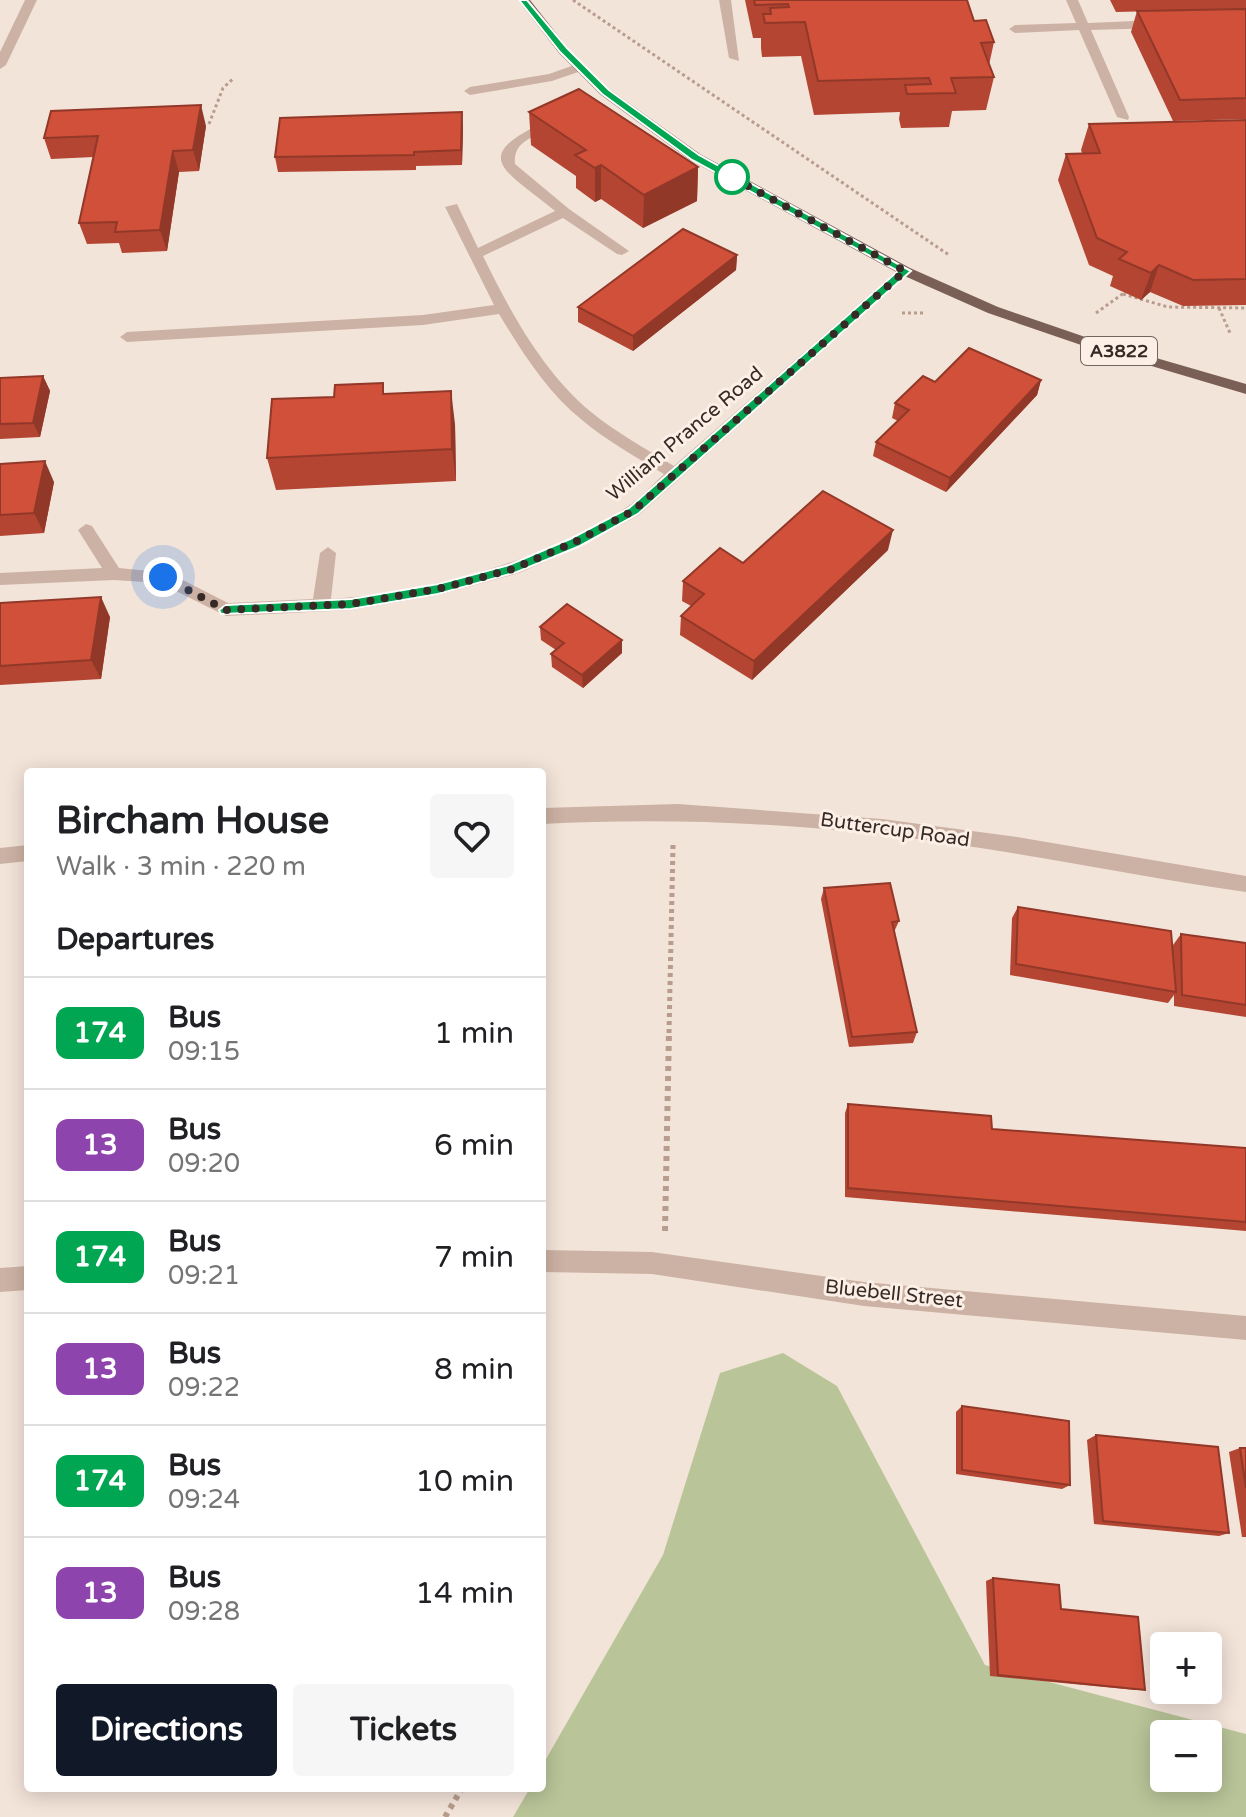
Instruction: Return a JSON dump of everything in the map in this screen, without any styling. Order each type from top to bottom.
[{"type":"main road","name":"A3822","points":[[524,0],[605,92],[695,157],[905,271],[1007,314],[1089,343],[1246,389]]},
{"type":"street","points":[[0,65],[31,0]]},
{"type":"street","points":[[725,0],[735,58]]},
{"type":"street","points":[[1072,0],[1123,117]]},
{"type":"street","points":[[1015,29],[1172,23]]},
{"type":"street","points":[[470,91],[552,77],[580,67]]},
{"type":"street","points":[[556,122],[509,145],[505,154],[508,165],[564,212],[622,251]]},
{"type":"street","points":[[452,207],[474,255],[535,359],[576,406],[676,474]]},
{"type":"street","points":[[474,255],[564,212]]},
{"type":"street","name":"William Prance Road","points":[[114,574],[163,577],[226,610],[351,604],[438,589],[513,569],[575,542],[633,511],[905,271]]},
{"type":"street","points":[[127,337],[423,320],[505,308]]},
{"type":"street","points":[[0,579],[114,574],[86,530]]},
{"type":"street","points":[[321,606],[328,553]]},
{"type":"street","name":"Buttercup Road","points":[[546,816],[674,812],[777,814],[1083,855],[1246,884]]},
{"type":"street","points":[[0,856],[24,853]]},
{"type":"street","name":"Bluebell Street","points":[[546,1261],[664,1266],[864,1294],[1246,1328]]},
{"type":"street","points":[[0,1280],[24,1278]]},
{"type":"path","points":[[573,0],[957,260]]},
{"type":"path","points":[[209,124],[223,88],[233,79]]},
{"type":"path","points":[[1086,321],[1124,293],[1144,304],[1178,309],[1246,308]]},
{"type":"path","points":[[1219,308],[1230,333]]},
{"type":"path","points":[[664,1266],[674,812]]},
{"type":"path","points":[[445,1817],[460,1792]]},
{"type":"green space","points":[[783,1353],[837,1386],[985,1665],[1193,1720],[1150,1720],[1150,1792],[1222,1792],[1222,1728],[1246,1734],[1246,1817],[513,1817],[528,1792],[546,1792],[546,1759],[663,1555],[720,1373]]},
{"type":"building","points":[[754,0],[967,0],[974,21],[986,20],[994,42],[981,43],[994,77],[951,78],[956,93],[907,94],[905,85],[931,84],[929,78],[818,81],[805,22],[765,23],[763,14],[771,14],[770,8],[789,7],[788,4],[755,5]]},
{"type":"building","points":[[1246,9],[1246,98],[1180,100],[1137,11]]},
{"type":"building","points":[[579,89],[698,167],[644,195],[601,165],[595,168],[575,155],[586,150],[529,112]]},
{"type":"building","points":[[201,105],[193,150],[173,151],[160,230],[115,232],[117,222],[79,223],[98,136],[44,138],[51,111]]},
{"type":"building","points":[[462,112],[461,150],[414,152],[414,155],[275,157],[280,118]]},
{"type":"building","points":[[1246,120],[1246,279],[1193,280],[1159,265],[1151,273],[1119,259],[1127,252],[1097,238],[1066,154],[1100,153],[1089,124]]},
{"type":"building","points":[[683,229],[737,255],[633,336],[578,307]]},
{"type":"building","points":[[969,348],[1041,380],[950,478],[876,442],[909,410],[895,403],[923,376],[935,382]]},
{"type":"building","points":[[43,376],[33,423],[0,424],[0,378]]},
{"type":"building","points":[[383,383],[383,394],[451,391],[452,449],[267,458],[272,399],[334,397],[335,385]]},
{"type":"building","points":[[45,461],[34,513],[0,515],[0,464]]},
{"type":"building","points":[[823,491],[893,530],[754,661],[681,616],[704,594],[683,581],[720,548],[743,563]]},
{"type":"building","points":[[101,597],[91,660],[0,666],[0,603]]},
{"type":"building","points":[[567,604],[622,640],[582,675],[551,654],[564,643],[540,627]]},
{"type":"building","points":[[890,883],[899,921],[892,922],[917,1032],[852,1037],[824,888]]},
{"type":"building","points":[[1018,907],[1171,931],[1176,992],[1016,964]]},
{"type":"building","points":[[1181,934],[1246,943],[1246,1005],[1182,995]]},
{"type":"building","points":[[848,1104],[991,1116],[992,1129],[1246,1148],[1246,1222],[848,1188]]},
{"type":"building","points":[[962,1406],[1069,1421],[1070,1485],[962,1470]]},
{"type":"building","points":[[1096,1435],[1218,1447],[1229,1533],[1103,1521]]},
{"type":"building","points":[[1240,1448],[1246,1448],[1246,1488]]},
{"type":"building","points":[[993,1578],[1059,1585],[1061,1609],[1138,1617],[1145,1690],[998,1675]]},
{"type":"bus line","name":"174","points":[[226,610],[351,604],[438,589],[513,569],[575,542],[633,511],[905,271],[695,157],[605,92],[563,50],[524,0]]},
{"type":"route","points":[[163,577],[226,610],[351,604],[438,589],[513,569],[575,542],[633,511],[905,271],[722,172],[732,177]]}]
